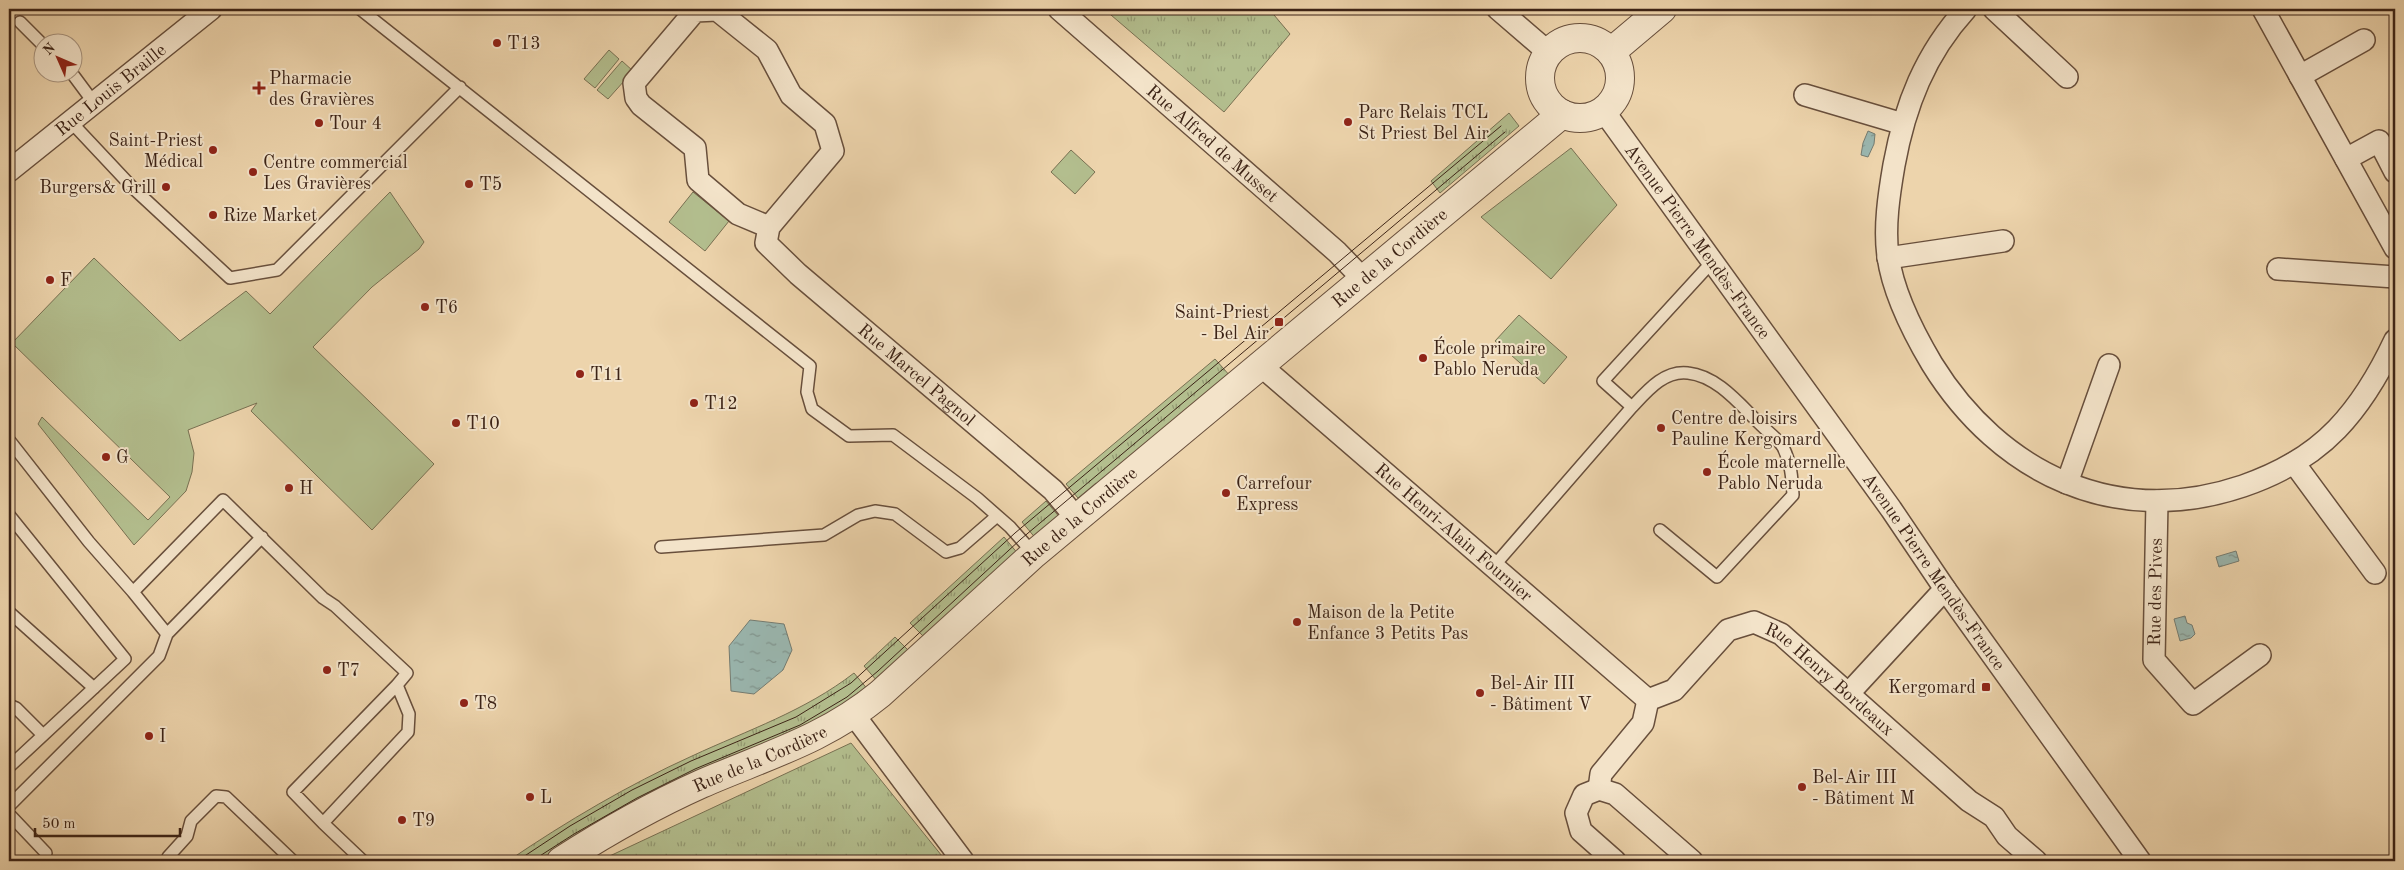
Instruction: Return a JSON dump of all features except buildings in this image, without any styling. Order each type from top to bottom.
[{"type":"street","name":"Rue Louis Braille","points":[[9,171],[211,9]]},
{"type":"street","name":"Rue Alfred de Musset","points":[[1059,9],[1337,252],[1363,279]]},
{"type":"street","points":[[1498,9],[1548,52]]},
{"type":"street","points":[[1611,52],[1662,9]]},
{"type":"street","points":[[1966,9],[1933,50],[1913,92],[1903,124],[1890,188],[1888,258],[1897,291],[1919,341],[1950,393],[1987,433],[2023,460],[2067,483],[2121,498],[2156,501],[2185,500],[2224,492],[2271,476],[2294,463],[2336,430],[2354,409],[2377,376],[2395,340]]},
{"type":"street","points":[[1994,9],[2067,77]]},
{"type":"street","points":[[2263,9],[2395,248]]},
{"type":"street","points":[[717,10],[767,50],[791,95],[825,124],[833,151],[769,227],[738,214],[698,180],[695,148],[641,105],[636,98],[634,83],[695,12],[717,10]]},
{"type":"street","points":[[1575,38],[1587,38],[1598,42],[1611,52],[1620,72],[1617,93],[1603,110],[1590,117],[1580,118],[1562,114],[1550,106],[1544,96],[1539,76],[1542,63],[1548,52],[1562,42],[1575,38]]},
{"type":"street","points":[[2300,76],[2364,40]]},
{"type":"street","points":[[1805,95],[1903,124]]},
{"type":"street","name":"Avenue Pierre Mendès-France","points":[[1603,110],[1891,509],[1945,589],[2140,861]]},
{"type":"street","name":"Rue de la Cordière","points":[[561,861],[664,802],[701,784],[810,740],[854,714],[880,694],[1034,554],[1562,114]]},
{"type":"street","points":[[2346,159],[2378,141],[2395,172]]},
{"type":"street","name":"Rue Marcel Pagnol","points":[[769,227],[766,243],[777,255],[1052,490],[1077,519]]},
{"type":"street","points":[[1888,258],[2004,240]]},
{"type":"street","points":[[2278,269],[2395,277]]},
{"type":"street","name":"Rue Henri-Alain Fournier","points":[[1260,365],[1648,700]]},
{"type":"street","points":[[2067,483],[2109,365]]},
{"type":"street","points":[[2294,463],[2375,573]]},
{"type":"street","name":"Rue des Pives","points":[[2156,501],[2154,660],[2193,704],[2260,655]]},
{"type":"street","points":[[1849,693],[1945,589]]},
{"type":"street","name":"Rue Henry Bordeaux","points":[[1648,700],[1674,690],[1728,630],[1754,622],[1781,634],[1969,801],[1994,818],[2007,836],[2036,861]]},
{"type":"street","points":[[1599,789],[1601,774],[1642,722],[1648,700]]},
{"type":"street","points":[[854,714],[963,861]]},
{"type":"street","points":[[1615,861],[1582,831],[1576,813],[1584,795],[1599,789],[1616,794],[1692,861]]},
{"type":"lane","points":[[360,9],[810,366],[807,392],[812,408],[848,436],[893,435],[977,498],[1034,554]]},
{"type":"lane","points":[[20,22],[32,34]]},
{"type":"lane","points":[[78,82],[94,103]]},
{"type":"lane","points":[[71,122],[133,188],[230,278],[277,270],[460,88]]},
{"type":"lane","points":[[1632,407],[1603,381],[1712,262]]},
{"type":"lane","points":[[1493,567],[1650,387],[1666,376],[1688,372],[1705,378],[1725,391],[1782,445],[1791,466],[1793,495],[1717,577],[1660,530]]},
{"type":"lane","points":[[9,440],[89,542],[167,634]]},
{"type":"lane","points":[[133,592],[223,500],[323,598],[335,606],[407,673],[292,792],[363,861]]},
{"type":"lane","points":[[661,546],[824,535],[858,515],[875,511],[895,514],[946,552],[960,548],[997,516]]},
{"type":"lane","points":[[9,515],[125,659],[9,767]]},
{"type":"lane","points":[[9,806],[159,656],[167,634],[262,537]]},
{"type":"lane","points":[[9,612],[94,688]]},
{"type":"lane","points":[[323,823],[408,732],[409,714],[397,685]]},
{"type":"lane","points":[[9,705],[16,708],[43,735]]},
{"type":"lane","points":[[168,861],[168,857],[187,836],[191,821],[216,796],[226,797],[293,861]]},
{"type":"lane","points":[[9,814],[46,853]]},
{"type":"green space","points":[[1104,9],[1269,9],[1290,34],[1224,112]]},
{"type":"green space","points":[[609,50],[619,59],[595,88],[584,79]]},
{"type":"green space","points":[[622,61],[633,71],[608,99],[597,90]]},
{"type":"green space","points":[[1509,113],[1519,126],[1440,193],[1431,181]]},
{"type":"green space","points":[[1571,148],[1617,205],[1551,279],[1481,217]]},
{"type":"green space","points":[[1071,150],[1095,172],[1075,194],[1051,172]]},
{"type":"green space","points":[[390,192],[424,242],[419,249],[372,287],[313,347],[434,464],[372,530],[251,411],[257,403],[188,430],[194,453],[192,472],[186,491],[134,545],[38,424],[42,417],[148,520],[170,497],[12,343],[94,258],[180,341],[246,291],[270,314]]},
{"type":"green space","points":[[693,192],[729,221],[705,251],[669,222]]},
{"type":"green space","points":[[1519,315],[1567,357],[1544,384],[1495,341]]},
{"type":"green space","points":[[1215,359],[1231,377],[1100,487],[1096,483],[1078,498],[1066,484]]},
{"type":"green space","points":[[1046,501],[1061,519],[1037,540],[1022,522]]},
{"type":"green space","points":[[1004,537],[1019,555],[925,638],[910,623]]},
{"type":"green space","points":[[895,637],[910,652],[878,682],[864,666]]},
{"type":"green space","points":[[854,673],[869,691],[856,702],[573,843],[543,861],[508,861],[621,791],[668,767],[796,709]]},
{"type":"green space","points":[[851,743],[946,861],[599,861]]},
{"type":"water","points":[[1868,131],[1875,134],[1874,144],[1868,157],[1861,155]]},
{"type":"water","points":[[2236,551],[2239,561],[2219,567],[2216,557]]},
{"type":"water","points":[[2185,616],[2187,623],[2192,625],[2195,634],[2191,638],[2180,641],[2174,619]]},
{"type":"water","points":[[750,620],[784,624],[792,650],[783,670],[754,694],[731,691],[729,646]]},
{"type":"tram line","points":[[517,861],[570,826],[632,790],[691,761],[796,717],[851,683],[1015,533],[1501,126]]},
{"type":"tram line","points":[[532,861],[574,834],[637,798],[695,769],[800,725],[847,697],[878,671],[1021,539],[1505,132]]},
{"type":"place","name":"T13","points":[[497,43]]},
{"type":"place","name":"Pharmacie des Gravières","points":[[259,88]]},
{"type":"place","name":"Parc Relais TCL St Priest Bel Air","points":[[1348,122]]},
{"type":"place","name":"Tour 4","points":[[319,123]]},
{"type":"place","name":"Saint-Priest Médical","points":[[213,150]]},
{"type":"place","name":"Centre commercial Les Gravières","points":[[253,172]]},
{"type":"place","name":"T5","points":[[469,184]]},
{"type":"place","name":"Burgers& Grill","points":[[166,187]]},
{"type":"place","name":"Rize Market","points":[[213,215]]},
{"type":"place","name":"F","points":[[50,280]]},
{"type":"place","name":"T6","points":[[425,307]]},
{"type":"place","name":"Saint-Priest - Bel Air","points":[[1279,322]]},
{"type":"place","name":"École primaire Pablo Neruda","points":[[1423,358]]},
{"type":"place","name":"T11","points":[[580,374]]},
{"type":"place","name":"T12","points":[[694,403]]},
{"type":"place","name":"T10","points":[[456,423]]},
{"type":"place","name":"Centre de loisirs Pauline Kergomard","points":[[1661,428]]},
{"type":"place","name":"G","points":[[106,457]]},
{"type":"place","name":"École maternelle Pablo Neruda","points":[[1707,472]]},
{"type":"place","name":"H","points":[[289,488]]},
{"type":"place","name":"Carrefour Express","points":[[1226,493]]},
{"type":"place","name":"Maison de la Petite Enfance 3 Petits Pas","points":[[1297,622]]},
{"type":"place","name":"T7","points":[[327,670]]},
{"type":"place","name":"Kergomard","points":[[1986,687]]},
{"type":"place","name":"Bel-Air III - Bâtiment V","points":[[1480,693]]},
{"type":"place","name":"T8","points":[[464,703]]},
{"type":"place","name":"I","points":[[149,736]]},
{"type":"place","name":"Bel-Air III - Bâtiment M","points":[[1802,787]]},
{"type":"place","name":"L","points":[[530,797]]},
{"type":"place","name":"T9","points":[[402,820]]}]
